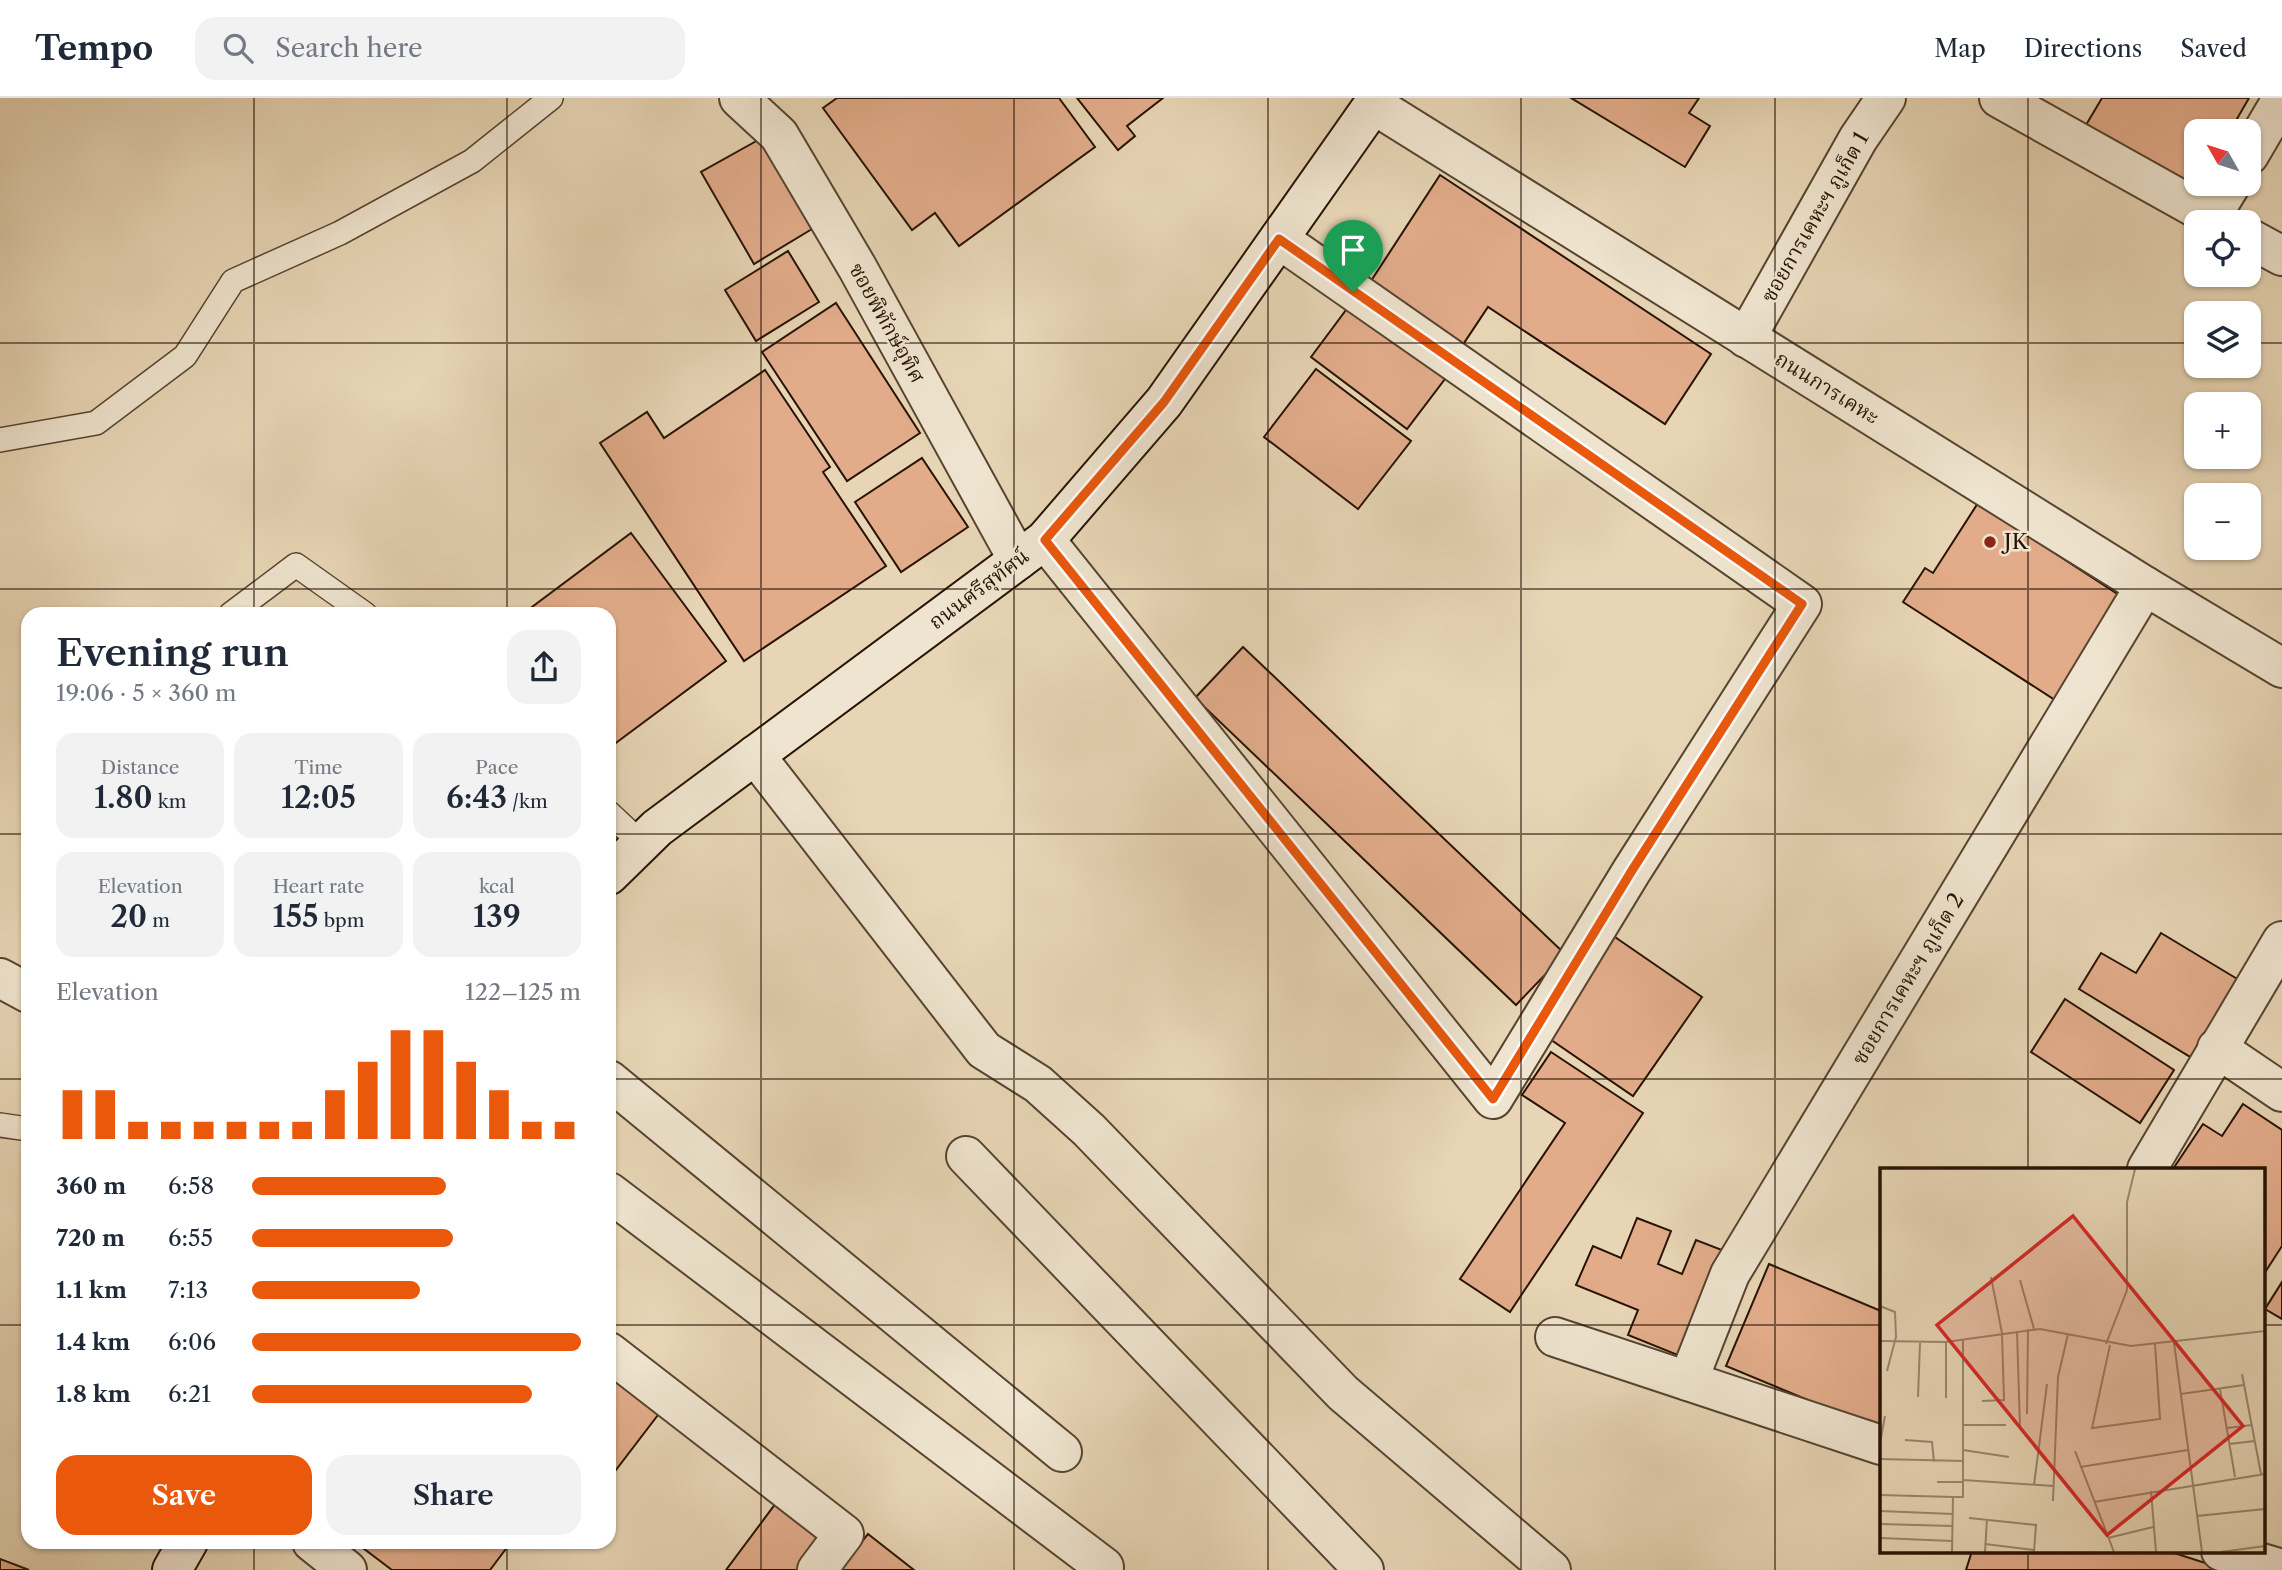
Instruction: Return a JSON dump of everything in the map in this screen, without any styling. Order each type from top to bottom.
[{"type":"street","name":"ซอยพิทักษ์อุทิศ","points":[[739,98],[779,135],[1031,550],[1493,1099],[1631,872],[1802,604],[1279,239]]},
{"type":"street","name":"ซอยการเคหะฯ ภูเก็ต 1","points":[[1746,338],[1858,139],[1886,98]]},
{"type":"street","points":[[1998,98],[2198,210]]},
{"type":"street","points":[[2261,135],[2282,99]]},
{"type":"street","name":"ถนนศรีสุทัศน์","points":[[616,867],[657,828],[1031,550],[1164,402],[1376,102]]},
{"type":"street","name":"ถนนการเคหะ","points":[[1376,102],[1746,338],[2282,668]]},
{"type":"street","points":[[2261,245],[2282,257]]},
{"type":"street","name":"ซอยการเคหะฯ ภูเก็ต 2","points":[[1688,1381],[1730,1274],[2145,586]]},
{"type":"street","points":[[755,755],[984,1050],[1038,1084],[1089,1130],[1343,1393],[1551,1570]]},
{"type":"street","points":[[2148,1168],[2282,941]]},
{"type":"street","points":[[0,978],[21,989]]},
{"type":"street","points":[[2217,1048],[2282,1092]]},
{"type":"street","points":[[616,1086],[1062,1452]]},
{"type":"street","points":[[966,1156],[1364,1570]]},
{"type":"street","points":[[616,1197],[1104,1567]]},
{"type":"street","points":[[1555,1337],[1880,1445]]},
{"type":"street","points":[[616,1357],[844,1534],[817,1570]]},
{"type":"street","points":[[172,1570],[184,1549]]},
{"type":"street","points":[[321,1549],[347,1570]]},
{"type":"street","points":[[2224,1552],[2282,1569]]},
{"type":"lane","points":[[0,440],[96,423],[185,356],[233,281],[340,233],[472,161],[551,98]]},
{"type":"lane","points":[[240,607],[296,565],[355,607]]},
{"type":"lane","points":[[616,819],[641,842]]},
{"type":"lane","points":[[0,1125],[21,1128]]},
{"type":"building","points":[[837,98],[1059,98],[1095,147],[959,246],[935,213],[912,230],[823,108]]},
{"type":"building","points":[[1077,98],[1163,98],[1127,126],[1135,136],[1118,150]]},
{"type":"building","points":[[1571,98],[1699,98],[1689,113],[1710,126],[1685,167]]},
{"type":"building","points":[[2102,98],[2249,98],[2237,119],[2184,119],[2184,182],[2086,125]]},
{"type":"building","points":[[760,139],[812,229],[754,264],[701,172]]},
{"type":"building","points":[[1440,175],[1711,354],[1665,424],[1488,307],[1462,346],[1369,284]]},
{"type":"building","points":[[788,251],[819,302],[756,341],[725,290]]},
{"type":"building","points":[[1352,302],[1448,375],[1407,429],[1311,357]]},
{"type":"building","points":[[836,303],[920,433],[847,481],[762,352]]},
{"type":"building","points":[[1316,369],[1411,441],[1358,509],[1264,437]]},
{"type":"building","points":[[765,370],[830,467],[823,472],[886,566],[744,661],[600,443],[647,412],[664,438]]},
{"type":"building","points":[[922,458],[968,527],[901,572],[855,502]]},
{"type":"building","points":[[1978,503],[2122,597],[2055,700],[1903,602],[1925,568],[1933,573]]},
{"type":"building","points":[[631,533],[726,661],[616,743],[616,607],[532,607]]},
{"type":"building","points":[[1243,647],[1565,954],[1516,1005],[1195,698]]},
{"type":"building","points":[[2161,933],[2239,980],[2192,1058],[2079,989],[2101,953],[2136,973]]},
{"type":"building","points":[[1612,935],[1702,997],[1633,1096],[1544,1035]]},
{"type":"building","points":[[2065,999],[2174,1070],[2140,1123],[2031,1052]]},
{"type":"building","points":[[1551,1052],[1643,1113],[1510,1312],[1460,1279],[1565,1123],[1522,1095]]},
{"type":"building","points":[[2243,1104],[2282,1130],[2282,1246],[2264,1274],[2264,1168],[2174,1168],[2203,1124],[2222,1136]]},
{"type":"building","points":[[1637,1218],[1671,1231],[1658,1264],[1682,1274],[1696,1240],[1722,1250],[1680,1356],[1628,1335],[1638,1310],[1576,1285],[1593,1246],[1621,1258]]},
{"type":"building","points":[[1769,1264],[1880,1311],[1880,1427],[1858,1417],[1856,1420],[1726,1366]]},
{"type":"building","points":[[2282,1282],[2282,1319],[2265,1309]]},
{"type":"building","points":[[618,1378],[661,1411],[616,1470]]},
{"type":"building","points":[[779,1499],[828,1536],[802,1570],[726,1570]]},
{"type":"building","points":[[868,1534],[914,1570],[840,1570]]},
{"type":"building","points":[[364,1549],[506,1549],[490,1570],[392,1570]]},
{"type":"building","points":[[1972,1552],[2171,1552],[2227,1570],[1966,1570]]},
{"type":"building","points":[[0,1559],[29,1570],[0,1570]]},
{"type":"place","name":"JK","points":[[1990,542]]},
{"type":"route","points":[[1279,239],[1353,292],[1802,604],[1631,872],[1493,1099],[1045,540],[1164,402],[1279,239]]}]
